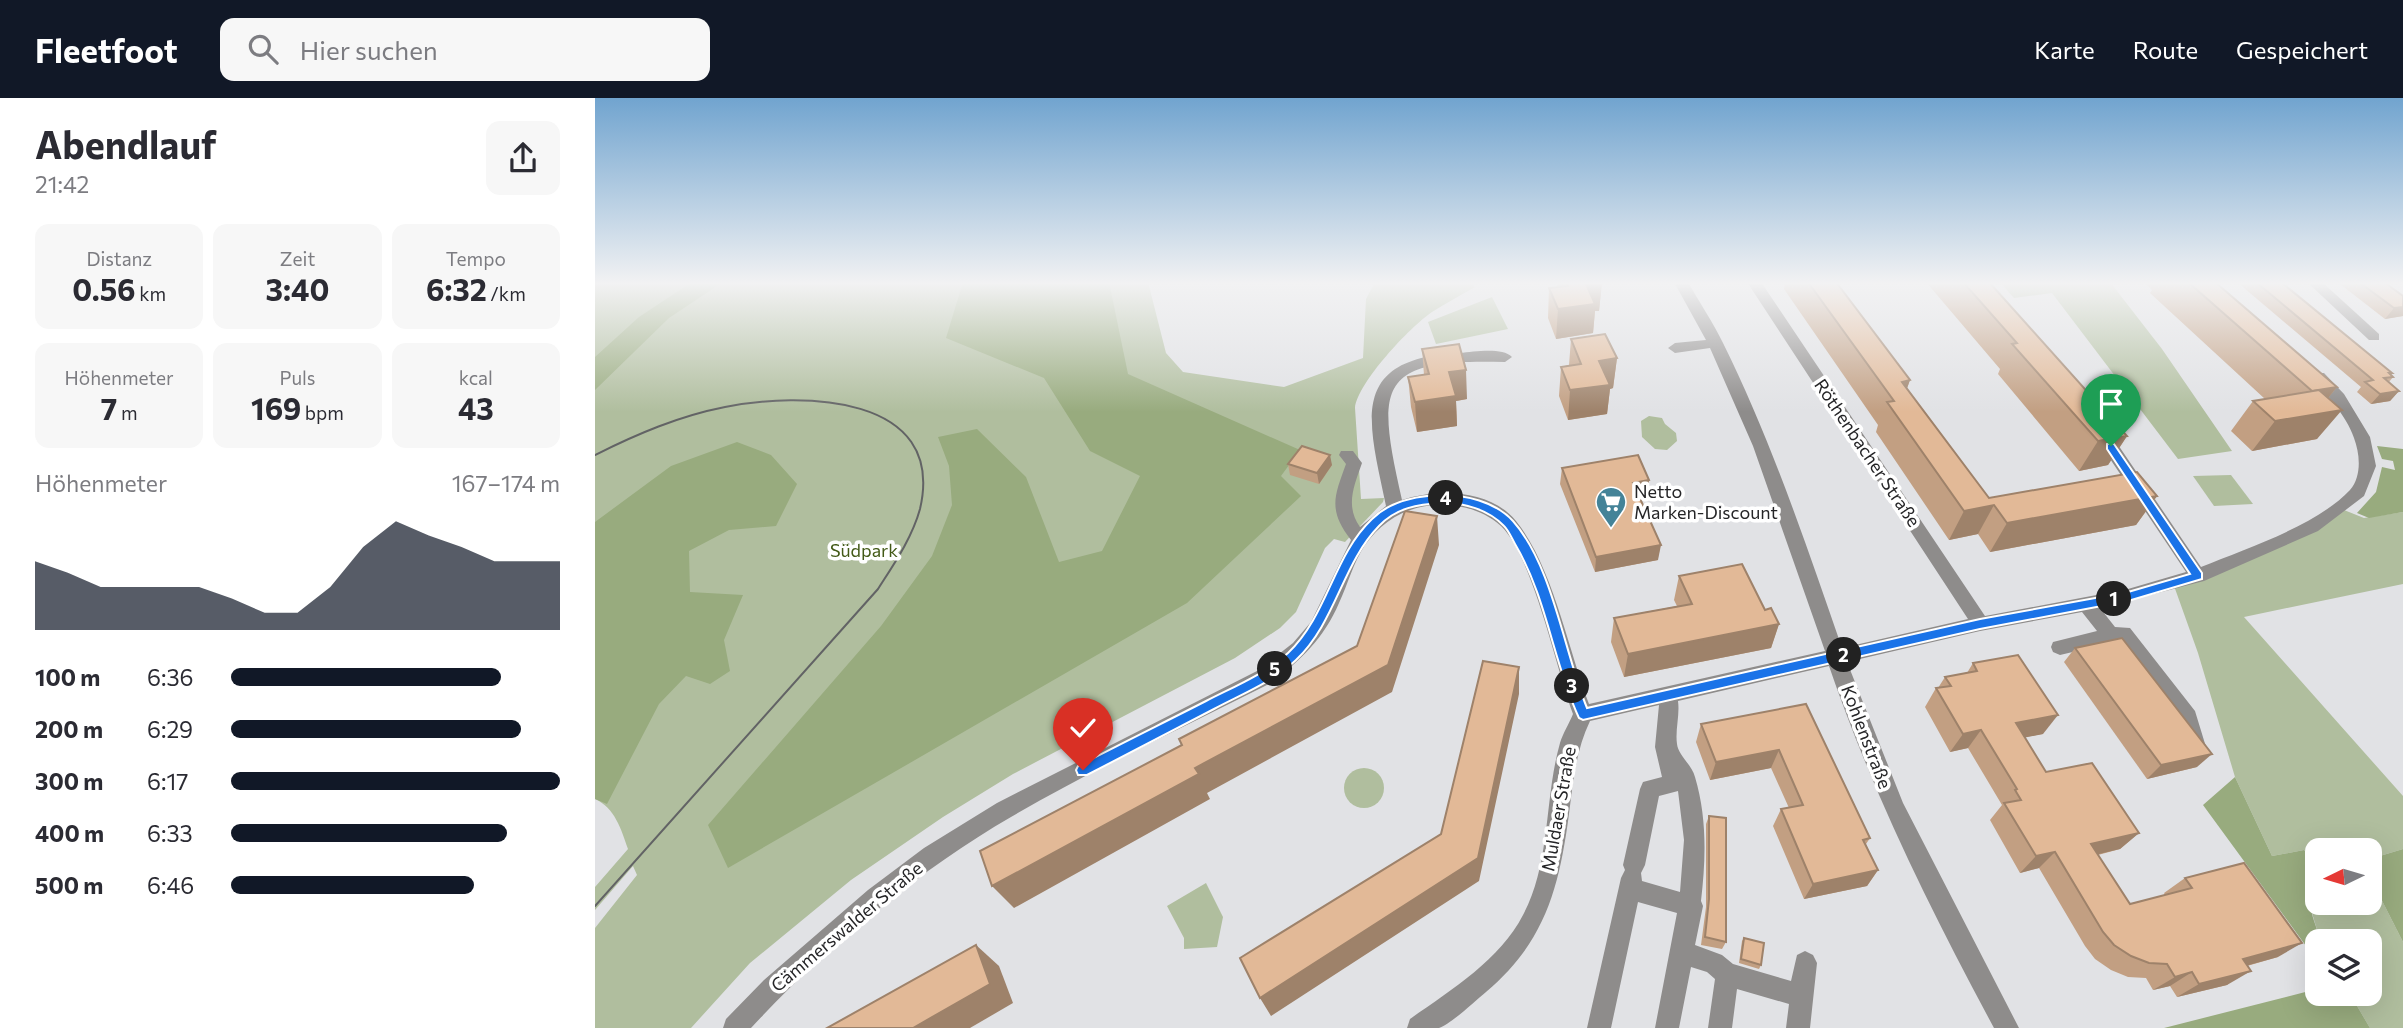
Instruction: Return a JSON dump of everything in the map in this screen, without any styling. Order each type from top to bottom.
[{"type":"street","name":"Kohlenstraße","points":[[1706,325],[1759,440],[1863,733],[1909,841],[2007,1028]]},
{"type":"street","name":"Röthenbacher Straße","points":[[1783,325],[1980,624]]},
{"type":"street","points":[[2361,325],[2374,337]]},
{"type":"street","points":[[1675,348],[1716,343]]},
{"type":"street","points":[[1395,508],[1380,415],[1380,399],[1388,383],[1405,368],[1418,363],[1459,356],[1505,357]]},
{"type":"street","points":[[1583,714],[1669,705],[1836,657],[1980,624],[2128,596],[2198,576],[2312,527],[2358,492],[2368,466],[2362,437],[2339,398],[2307,364]]},
{"type":"street","points":[[2095,424],[2198,576]]},
{"type":"street","points":[[1347,455],[1354,463],[1342,493],[1343,519],[1360,540]]},
{"type":"street","name":"Cämmerswalder Straße","points":[[735,1028],[772,988],[865,907],[932,855],[1004,810],[1263,677],[1291,657],[1318,627],[1360,540],[1377,520],[1395,508],[1419,500],[1455,498],[1479,505],[1508,523],[1534,569],[1583,714]]},
{"type":"street","points":[[2087,604],[2111,635]]},
{"type":"street","points":[[2060,648],[2123,633],[2188,718],[2196,747]]},
{"type":"street","points":[[1667,1028],[1692,906],[1695,821],[1686,780],[1677,757],[1665,747],[1669,705]]},
{"type":"street","name":"Muldaer Straße","points":[[1419,1028],[1475,988],[1518,944],[1534,916],[1545,887],[1571,741],[1583,714]]},
{"type":"street","points":[[1599,1028],[1650,789],[1686,780]]},
{"type":"street","points":[[1632,878],[1692,906]]},
{"type":"street","points":[[1681,952],[1714,963],[1727,974],[1802,996]]},
{"type":"street","points":[[1798,1028],[1805,963]]},
{"type":"street","points":[[1720,1028],[1727,974]]},
{"type":"green space","name":"Südpark","points":[[595,325],[1159,325],[1166,353],[1183,372],[1284,387],[1363,358],[1365,325],[1416,325],[1375,370],[1358,397],[1355,408],[1361,499],[1384,498],[1383,502],[1345,542],[1334,539],[1325,548],[1296,612],[1280,628],[1235,658],[1013,774],[943,817],[851,880],[750,963],[691,1028],[595,1028],[595,928],[637,875],[633,866],[595,910],[595,887],[628,849],[612,814],[595,799]]},
{"type":"green space","points":[[630,325],[661,325],[595,390],[595,357]]},
{"type":"green space","points":[[950,325],[1118,325],[1128,374],[1300,450],[1281,476],[1301,496],[1187,603],[728,868],[708,825],[881,626],[932,556],[952,505],[949,466],[938,437],[977,429],[1026,477],[1059,562],[1102,551],[1140,476],[1090,451],[1044,378],[946,338]]},
{"type":"green space","points":[[1429,325],[1506,325],[1508,329],[1436,344]]},
{"type":"green space","points":[[2077,325],[2144,325],[2232,451],[2178,459]]},
{"type":"green space","points":[[1649,416],[1662,418],[1676,433],[1677,441],[1667,450],[1655,449],[1642,437],[1641,421]]},
{"type":"green space","points":[[737,442],[771,455],[797,484],[776,526],[729,530],[689,551],[690,592],[743,595],[724,640],[730,671],[710,684],[686,676],[659,704],[607,804],[595,799],[595,522],[671,466]]},
{"type":"green space","points":[[2377,446],[2403,449],[2403,512],[2369,518],[2357,513],[2376,492],[2382,467],[2395,470],[2393,461],[2382,459]]},
{"type":"green space","points":[[2231,475],[2253,504],[2214,506],[2193,476]]},
{"type":"green space","points":[[2339,508],[2364,518],[2403,512],[2403,584],[2244,617],[2403,796],[2403,849],[2382,855],[2382,838],[2305,838],[2305,851],[2272,856],[2235,777],[2198,653],[2173,583],[2198,576]]},
{"type":"green space","points":[[1364,768],[1372,769],[1378,774],[1383,780],[1383,796],[1378,802],[1372,807],[1364,808],[1356,807],[1350,802],[1345,796],[1344,788],[1345,780],[1350,774],[1356,769]]},
{"type":"green space","points":[[2235,777],[2272,856],[2305,851],[2305,915],[2313,915],[2317,929],[2305,929],[2305,945],[2203,805]]},
{"type":"green space","points":[[2403,849],[2403,942],[2382,901],[2382,855]]},
{"type":"green space","points":[[1206,883],[1223,917],[1217,947],[1184,949],[1184,938],[1167,906]]},
{"type":"green space","points":[[2382,901],[2403,942],[2403,1028],[2370,1028],[2357,1006],[2382,1006],[2382,929],[2317,929],[2313,917],[2382,915]]},
{"type":"green space","points":[[2305,992],[2305,1006],[2357,1006],[2370,1028],[2164,1028]]},
{"type":"building","points":[[1839,325],[1869,325],[1910,380],[1902,382],[1989,498],[2137,472],[2157,496],[2007,523],[1994,505],[1964,511],[1887,402],[1894,401]]},
{"type":"building","points":[[2001,325],[2028,325],[2127,436],[2098,441],[2012,344],[2017,343]]},
{"type":"building","points":[[2237,325],[2265,325],[2337,387],[2312,391]]},
{"type":"building","points":[[2308,325],[2334,325],[2392,373],[2389,373],[2393,377],[2384,378],[2399,391],[2380,394],[2365,382],[2373,380]]},
{"type":"building","points":[[1605,334],[1617,358],[1599,361],[1610,385],[1570,390],[1561,367],[1581,364],[1571,339]]},
{"type":"building","points":[[1459,344],[1466,370],[1449,372],[1456,396],[1415,402],[1408,377],[1429,374],[1422,349]]},
{"type":"building","points":[[2319,390],[2342,410],[2275,421],[2253,401]]},
{"type":"building","points":[[1302,446],[1330,455],[1317,473],[1288,464]]},
{"type":"building","name":"Netto Marken-Discount","points":[[1638,455],[1649,480],[1633,483],[1661,545],[1596,557],[1562,468]]},
{"type":"building","points":[[1405,511],[1437,516],[1388,665],[1195,768],[1199,774],[992,886],[980,851],[1182,745],[1179,739],[1357,646]]},
{"type":"building","points":[[1742,564],[1765,610],[1771,608],[1779,624],[1628,654],[1614,618],[1692,604],[1679,576]]},
{"type":"building","points":[[2122,638],[2212,754],[2161,765],[2075,648]]},
{"type":"building","points":[[2018,655],[2058,715],[2016,723],[2046,772],[2092,763],[2139,833],[2091,844],[2130,904],[2192,888],[2185,878],[2244,863],[2302,943],[2243,959],[2251,971],[2199,984],[2192,972],[2175,977],[2167,964],[2149,963],[2114,945],[2103,932],[2055,852],[2036,856],[2004,803],[2021,800],[2015,790],[2017,789],[1981,730],[1963,734],[1936,688],[1951,686],[1945,677],[1977,671],[1973,663]]},
{"type":"building","points":[[1483,661],[1519,667],[1478,858],[1260,998],[1240,958],[1441,834]]},
{"type":"building","points":[[1806,704],[1870,838],[1863,840],[1878,870],[1813,884],[1781,809],[1803,805],[1779,750],[1716,762],[1701,724]]},
{"type":"building","points":[[1709,816],[1726,818],[1726,942],[1705,937],[1709,899]]},
{"type":"building","points":[[1744,938],[1764,943],[1761,965],[1741,959]]},
{"type":"building","points":[[976,945],[990,984],[913,1028],[827,1028]]},
{"type":"tram line","points":[[595,455],[642,433],[691,415],[756,402],[790,400],[826,402],[860,409],[890,422],[911,442],[922,471],[917,520],[878,589],[595,906]]},
{"type":"place","name":"Netto Marken-Discount","points":[[1611,529]]},
{"type":"route","points":[[1083,770],[1263,677],[1291,657],[1318,627],[1360,540],[1377,520],[1395,508],[1419,500],[1455,498],[1479,505],[1508,523],[1529,558],[1546,601],[1583,714],[1980,624],[2128,596],[2198,576],[2139,492],[2111,446]]}]
